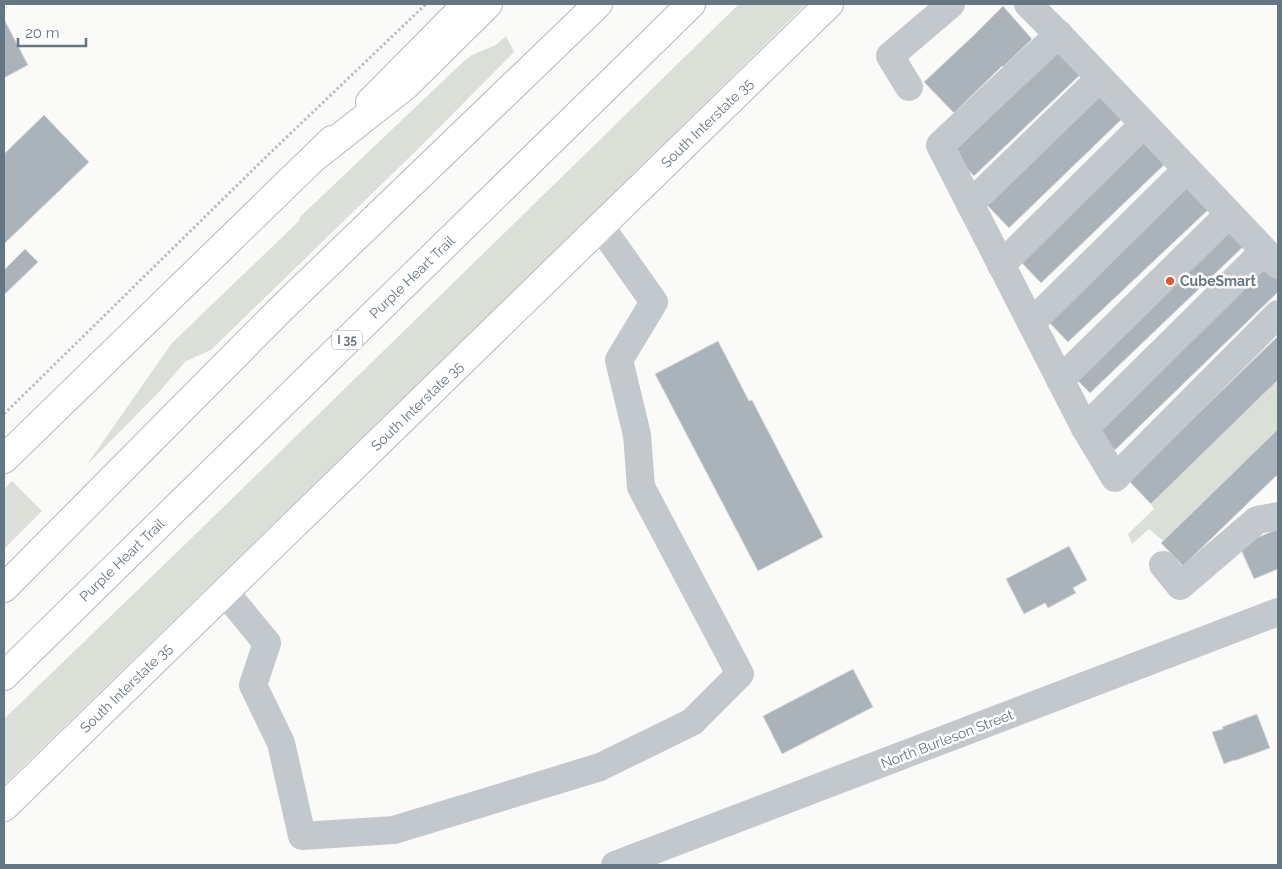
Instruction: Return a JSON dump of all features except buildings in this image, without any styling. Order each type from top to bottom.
[{"type":"main road","points":[[4,459],[315,157],[467,4]]},
{"type":"main road","points":[[315,157],[405,86],[488,4]]},
{"type":"main road","points":[[4,588],[282,308],[598,4]]},
{"type":"main road","name":"Purple Heart Trail","points":[[4,676],[691,4]]},
{"type":"main road","name":"South Interstate 35","points":[[4,808],[829,4]]},
{"type":"street","points":[[909,86],[890,56],[951,4]]},
{"type":"street","points":[[1028,4],[1059,34],[1271,258],[1085,428]]},
{"type":"street","points":[[1059,34],[940,145],[1085,428],[1115,478],[1278,314]]},
{"type":"street","points":[[970,204],[1100,78]]},
{"type":"street","points":[[1001,265],[1144,124]]},
{"type":"street","points":[[1031,323],[1187,169]]},
{"type":"street","points":[[1060,380],[1229,214]]},
{"type":"street","points":[[225,592],[267,643],[252,685],[281,742],[302,836],[394,830],[600,767],[692,722],[740,674],[641,487],[637,436],[619,360],[654,302],[602,226]]},
{"type":"street","points":[[1163,565],[1180,586],[1257,520],[1278,516]]},
{"type":"street","name":"North Burleson Street","points":[[615,865],[1278,612]]},
{"type":"path","points":[[4,414],[267,156],[426,4]]},
{"type":"shaded area","points":[[739,4],[806,4],[4,785],[4,719]]},
{"type":"shaded area","points":[[506,36],[514,52],[422,145],[211,350],[186,361],[157,394],[86,466],[172,343],[299,221],[300,217],[463,62],[472,55],[496,45]]},
{"type":"shaded area","points":[[1278,380],[1278,429],[1163,541],[1149,529],[1132,544],[1128,534],[1154,509],[1151,504]]},
{"type":"shaded area","points":[[12,481],[42,511],[4,549],[4,489]]},
{"type":"place","name":"CubeSmart","points":[[1170,281]]}]
